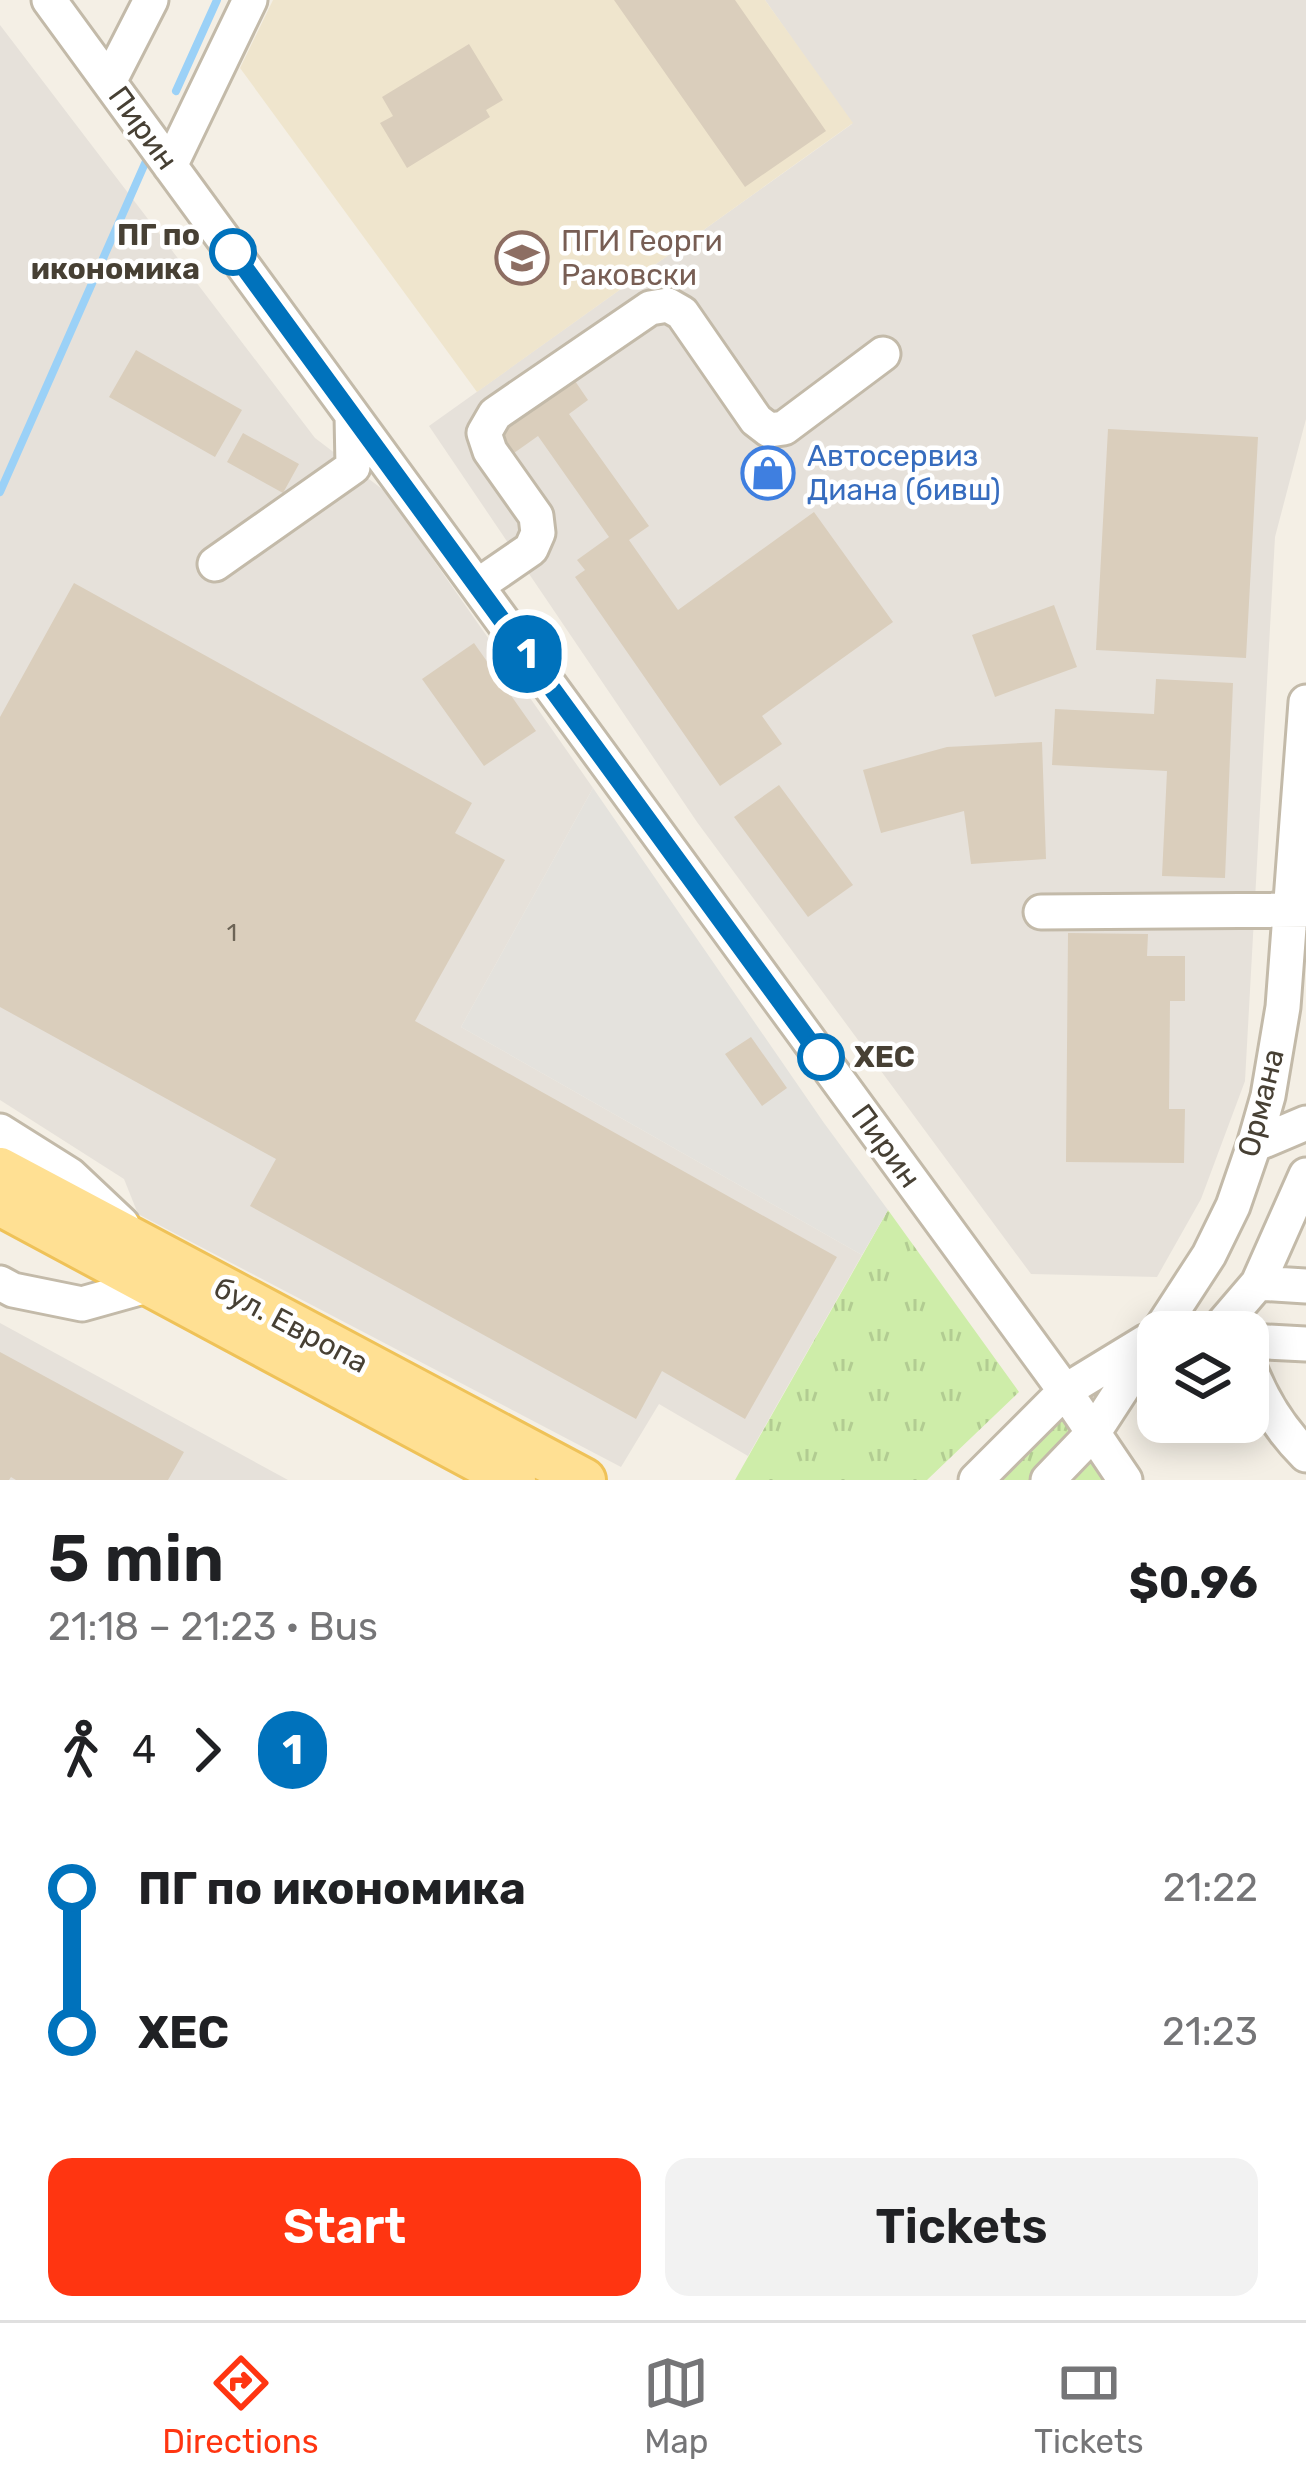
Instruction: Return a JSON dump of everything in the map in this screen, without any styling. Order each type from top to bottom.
[{"type":"main road","name":"бул. Европа","points":[[0,1168],[148,1266],[514,1480]]},
{"type":"main road","name":"бул. Европа","points":[[0,1204],[148,1266],[584,1480]]},
{"type":"street","name":"Пирин","points":[[49,0],[1065,1391],[1125,1480]]},
{"type":"street","points":[[109,82],[151,0]]},
{"type":"street","points":[[170,166],[250,0]]},
{"type":"street","points":[[477,586],[530,549],[538,533],[536,516],[490,451],[484,433],[495,414],[650,308],[668,305],[682,313],[756,420],[770,430],[784,428],[883,354]]},
{"type":"street","points":[[215,564],[353,467],[352,416]]},
{"type":"street","name":"Ормана","points":[[1173,1311],[1233,1206],[1268,1096],[1298,910],[1306,702]]},
{"type":"street","points":[[1041,912],[1298,910]]},
{"type":"street","points":[[1234,1311],[1258,1283],[1304,1183],[1254,1145],[1306,1123]]},
{"type":"street","points":[[0,1131],[70,1175],[148,1266],[82,1304],[0,1283]]},
{"type":"street","points":[[1258,1283],[1306,1286]]},
{"type":"street","points":[[1269,1342],[1306,1344]]},
{"type":"street","points":[[976,1480],[1065,1391],[1137,1348]]},
{"type":"street","name":"Ормана","points":[[1048,1480],[1094,1432],[1137,1366]]},
{"type":"street","points":[[1269,1409],[1306,1455]]},
{"type":"shaded area","name":"ПГИ Георги Раковски","points":[[273,0],[765,0],[853,123],[477,392],[240,68]]},
{"type":"shaded area","points":[[765,0],[1306,0],[1306,419],[1275,537],[1245,1081],[1201,1199],[1157,1277],[1031,1274],[697,822],[429,426],[852,124]]},
{"type":"shaded area","points":[[0,25],[315,438],[386,492],[593,788],[461,1027],[862,1255],[748,1456],[659,1404],[621,1467],[138,1214],[124,1179],[0,1100]]},
{"type":"shaded area","points":[[593,788],[888,1210],[862,1255],[461,1027]]},
{"type":"shaded area","points":[[0,1323],[288,1480],[0,1480]]},
{"type":"green space","points":[[888,1210],[1019,1392],[927,1480],[735,1480]]},
{"type":"green space","points":[[1065,1391],[1125,1480],[976,1480]]},
{"type":"building","points":[[614,0],[735,0],[826,131],[745,187]]},
{"type":"building","points":[[469,44],[503,100],[486,110],[490,117],[407,168],[380,123],[393,116],[382,97]]},
{"type":"building","points":[[136,350],[242,410],[215,457],[109,397]]},
{"type":"building","points":[[573,378],[588,400],[569,414],[649,526],[629,540],[678,610],[814,512],[893,622],[762,716],[782,744],[720,786],[575,577],[585,570],[577,560],[609,537],[538,436],[514,453],[499,430]]},
{"type":"building","points":[[1108,429],[1258,437],[1246,658],[1096,650]]},
{"type":"building","points":[[243,433],[299,464],[283,493],[227,462]]},
{"type":"building","points":[[74,583],[472,803],[455,833],[505,860],[415,1021],[837,1257],[745,1419],[662,1371],[636,1419],[250,1206],[276,1159],[0,1007],[0,717]]},
{"type":"building","points":[[1054,605],[1077,667],[995,697],[972,635]]},
{"type":"building","points":[[474,643],[536,731],[484,766],[422,679]]},
{"type":"building","points":[[1156,679],[1233,683],[1225,878],[1162,876],[1167,771],[1052,765],[1055,709],[1154,714]]},
{"type":"building","points":[[1042,742],[1046,859],[971,864],[964,811],[881,833],[863,770],[947,747]]},
{"type":"building","points":[[779,785],[853,885],[808,917],[734,817]]},
{"type":"building","points":[[1068,933],[1148,934],[1147,956],[1185,956],[1185,1001],[1170,1001],[1169,1109],[1185,1109],[1184,1163],[1066,1162]]},
{"type":"building","points":[[751,1037],[787,1088],[762,1106],[725,1054]]},
{"type":"building","points":[[0,1352],[184,1452],[168,1480],[0,1480]]},
{"type":"waterway","points":[[176,91],[217,0]]},
{"type":"waterway","points":[[0,492],[150,152]]},
{"type":"bus line","name":"1","points":[[233,252],[821,1057]]},
{"type":"place","name":"ПГ по икономика","points":[[233,252]]},
{"type":"place","name":"ПГИ Георги Раковски","points":[[522,258]]},
{"type":"place","name":"Автосервиз Диана (бивш)","points":[[768,473]]},
{"type":"place","name":"ХЕС","points":[[821,1057]]}]
